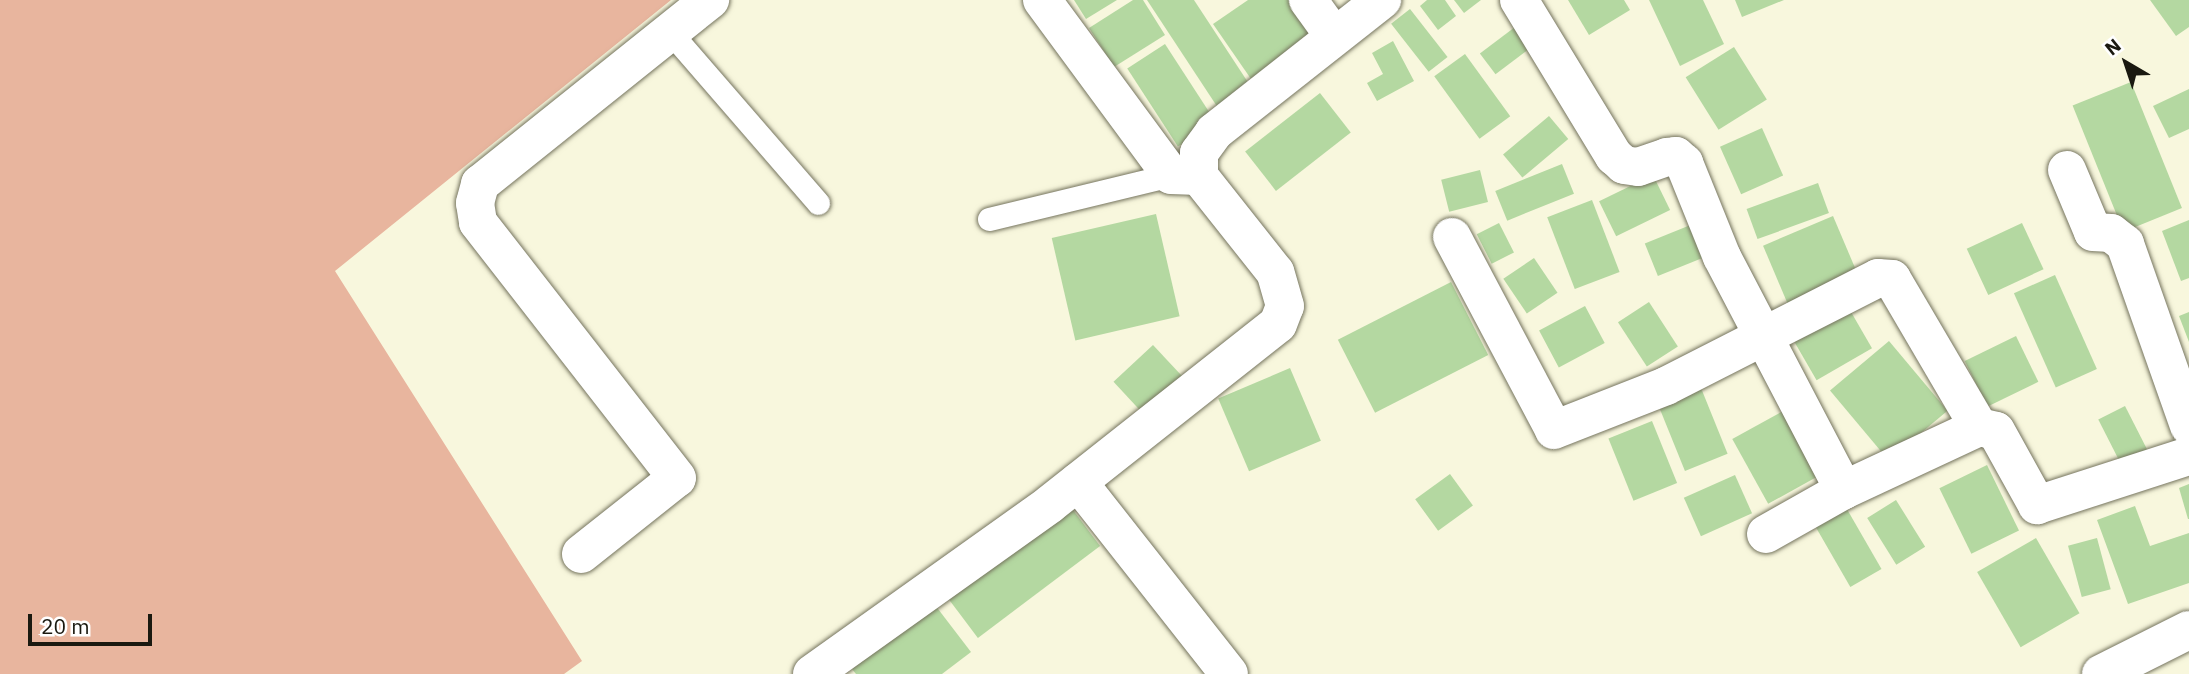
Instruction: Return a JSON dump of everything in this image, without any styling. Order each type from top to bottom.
[{"type":"street","points":[[581,554],[677,478],[478,222],[475,203],[480,184],[710,0]]},
{"type":"street","points":[[813,674],[1078,482],[1278,324],[1285,306],[1275,271],[1185,176],[1042,0]]},
{"type":"street","points":[[1308,0],[1334,36]]},
{"type":"street","points":[[1185,176],[1214,132],[1382,0]]},
{"type":"street","points":[[1519,0],[1614,156],[1624,165],[1638,167],[1676,156],[1684,163],[1722,257],[1765,333],[1844,490]]},
{"type":"street","points":[[2067,170],[2093,232],[2111,233],[2124,244],[2189,426]]},
{"type":"street","points":[[1451,237],[1554,430],[1666,386],[1765,333],[1878,278],[1892,279],[1979,427]]},
{"type":"street","points":[[1766,534],[1844,490],[1979,427],[1996,431],[2037,505],[2189,456]]},
{"type":"street","points":[[1078,482],[1229,674]]},
{"type":"street","points":[[2101,674],[2189,630]]},
{"type":"lane","points":[[670,32],[818,202]]},
{"type":"lane","points":[[989,219],[1185,176]]},
{"type":"shaded area","points":[[0,0],[671,0],[335,271],[582,661],[564,674],[0,674]]},
{"type":"building","points":[[1074,0],[1117,0],[1086,19]]},
{"type":"building","points":[[1133,0],[1143,0],[1165,35],[1114,67],[1089,28]]},
{"type":"building","points":[[1147,0],[1194,0],[1255,93],[1222,114]]},
{"type":"building","points":[[1248,0],[1298,0],[1320,32],[1251,79],[1213,24]]},
{"type":"building","points":[[1427,0],[1445,0],[1456,16],[1438,30],[1420,6]]},
{"type":"building","points":[[1454,0],[1481,0],[1464,13]]},
{"type":"building","points":[[1568,0],[1624,0],[1630,10],[1589,35]]},
{"type":"building","points":[[1649,0],[1703,0],[1724,44],[1680,66]]},
{"type":"building","points":[[1735,0],[1784,0],[1742,17]]},
{"type":"building","points":[[2150,0],[2189,0],[2189,27],[2176,36]]},
{"type":"building","points":[[1410,9],[1448,57],[1429,72],[1391,24]]},
{"type":"building","points":[[1519,24],[1535,45],[1496,74],[1480,53]]},
{"type":"building","points":[[1393,41],[1414,81],[1377,101],[1367,83],[1383,74],[1372,53]]},
{"type":"building","points":[[1165,44],[1216,122],[1178,147],[1127,69]]},
{"type":"building","points":[[1734,47],[1767,100],[1719,130],[1686,77]]},
{"type":"building","points":[[1465,54],[1510,116],[1480,139],[1434,76]]},
{"type":"building","points":[[2131,82],[2182,208],[2124,232],[2073,106]]},
{"type":"building","points":[[2189,89],[2189,129],[2169,138],[2153,106]]},
{"type":"building","points":[[1320,93],[1351,132],[1276,191],[1245,151]]},
{"type":"building","points":[[1549,116],[1568,139],[1522,178],[1503,155]]},
{"type":"building","points":[[1762,128],[1783,176],[1741,194],[1720,147]]},
{"type":"building","points":[[1562,164],[1574,194],[1507,221],[1495,191]]},
{"type":"building","points":[[1480,170],[1488,202],[1449,212],[1441,180]]},
{"type":"building","points":[[1653,175],[1670,210],[1616,236],[1599,201]]},
{"type":"building","points":[[1818,183],[1829,213],[1758,239],[1747,209]]},
{"type":"building","points":[[1592,200],[1620,272],[1575,289],[1547,217]]},
{"type":"building","points":[[1156,214],[1180,316],[1075,340],[1052,238]]},
{"type":"building","points":[[1833,216],[1858,274],[1788,304],[1763,246]]},
{"type":"building","points":[[2189,220],[2189,278],[2181,281],[2162,231]]},
{"type":"building","points":[[1499,223],[1514,252],[1492,264],[1477,234]]},
{"type":"building","points":[[2022,223],[2044,269],[1988,295],[1967,249]]},
{"type":"building","points":[[1693,224],[1706,256],[1658,276],[1645,243]]},
{"type":"building","points":[[1534,258],[1557,293],[1527,314],[1503,279]]},
{"type":"building","points":[[2055,275],[2097,369],[2056,387],[2014,293]]},
{"type":"building","points":[[1451,282],[1488,355],[1375,413],[1338,340]]},
{"type":"building","points":[[1649,302],[1678,346],[1647,367],[1618,322]]},
{"type":"building","points":[[1847,305],[1872,348],[1817,380],[1792,337]]},
{"type":"building","points":[[1585,306],[1605,343],[1559,367],[1539,330]]},
{"type":"building","points":[[2189,312],[2189,342],[2179,316]]},
{"type":"building","points":[[2016,336],[2038,382],[1987,407],[1965,361]]},
{"type":"building","points":[[1889,341],[1947,411],[1889,460],[1830,390]]},
{"type":"building","points":[[1153,345],[1186,381],[1147,418],[1114,382]]},
{"type":"building","points":[[1290,368],[1321,441],[1249,471],[1218,398]]},
{"type":"building","points":[[1701,388],[1728,454],[1685,471],[1658,405]]},
{"type":"building","points":[[2125,406],[2149,453],[2122,467],[2098,420]]},
{"type":"building","points":[[1783,411],[1819,476],[1768,504],[1732,439]]},
{"type":"building","points":[[1652,421],[1677,483],[1634,501],[1608,439]]},
{"type":"building","points":[[1987,465],[2019,531],[1971,554],[1939,488]]},
{"type":"building","points":[[1450,474],[1473,506],[1438,531],[1415,499]]},
{"type":"building","points":[[1735,475],[1752,513],[1701,536],[1684,498]]},
{"type":"building","points":[[2189,484],[2189,519],[2188,519],[2179,488]]},
{"type":"building","points":[[1896,500],[1925,547],[1896,565],[1867,518]]},
{"type":"building","points":[[1067,502],[1100,546],[978,638],[945,594]]},
{"type":"building","points":[[1844,504],[1882,569],[1850,587],[1813,522]]},
{"type":"building","points":[[2135,506],[2150,546],[2189,533],[2189,583],[2128,604],[2097,520]]},
{"type":"building","points":[[2036,538],[2080,613],[2021,647],[1977,572]]},
{"type":"building","points":[[2097,538],[2111,589],[2082,597],[2068,546]]},
{"type":"building","points":[[935,605],[971,652],[942,674],[856,674],[852,669]]}]
